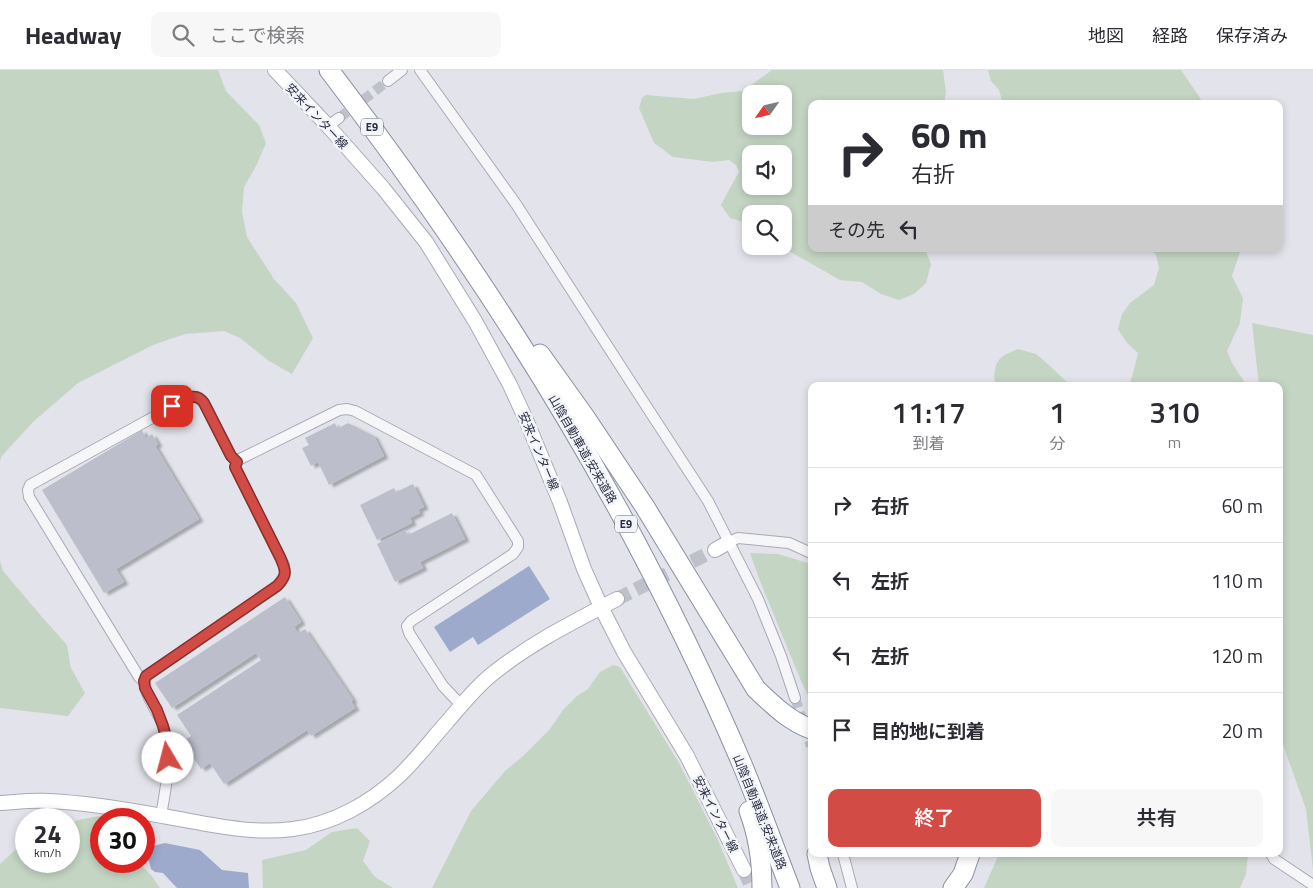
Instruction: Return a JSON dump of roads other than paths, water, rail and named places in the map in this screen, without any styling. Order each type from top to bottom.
[{"type":"highway","name":"山陰自動車道;安来道路","points":[[329,70],[414,185],[521,345],[618,508],[712,696],[741,762],[790,888]]},
{"type":"highway","points":[[414,185],[486,279],[586,417],[645,506],[756,689],[781,713],[808,728]]},
{"type":"highway","points":[[741,762],[741,788],[753,821],[760,856],[762,888]]},
{"type":"highway","points":[[818,857],[827,888]]},
{"type":"highway","points":[[953,888],[963,874],[969,857]]},
{"type":"highway","points":[[965,888],[969,883],[979,857]]},
{"type":"main road","name":"安来インター線","points":[[274,70],[333,122],[426,242],[475,321],[510,385],[527,422],[560,502],[584,569],[601,607],[624,652],[687,756],[744,870]]},
{"type":"main road","points":[[715,550],[729,542]]},
{"type":"main road","points":[[0,803],[47,801],[84,804],[256,831],[274,831],[311,826],[357,808],[400,775],[461,705],[489,677],[514,657],[557,631],[617,599]]},
{"type":"street","points":[[388,80],[402,70]]},
{"type":"street","points":[[420,70],[516,204],[708,501],[758,599],[796,698]]},
{"type":"street","points":[[144,681],[138,677],[29,497],[28,490],[30,485],[190,396],[200,398],[204,403],[231,456],[237,462]]},
{"type":"street","points":[[161,816],[169,771],[168,745],[157,710],[145,688],[144,681],[146,676],[277,586],[284,579],[284,565],[235,467],[237,462],[339,410],[355,411],[476,475],[518,541],[518,547],[514,554],[411,621],[407,626],[409,633],[443,686],[461,705]]},
{"type":"street","points":[[729,542],[738,538],[789,543],[808,552]]},
{"type":"street","points":[[843,857],[852,888]]},
{"type":"street","points":[[1273,857],[1313,885]]},
{"type":"water","points":[[529,566],[550,599],[478,645],[473,637],[450,652],[434,627]]},
{"type":"water","points":[[165,843],[200,850],[222,870],[248,873],[249,888],[177,888],[163,873],[155,872],[155,846]]},
{"type":"tunnel","points":[[339,118],[388,81]]},
{"type":"tunnel","points":[[617,599],[715,550]]},
{"type":"tunnel","points":[[795,698],[808,737]]},
{"type":"tunnel","points":[[744,870],[752,888]]}]
